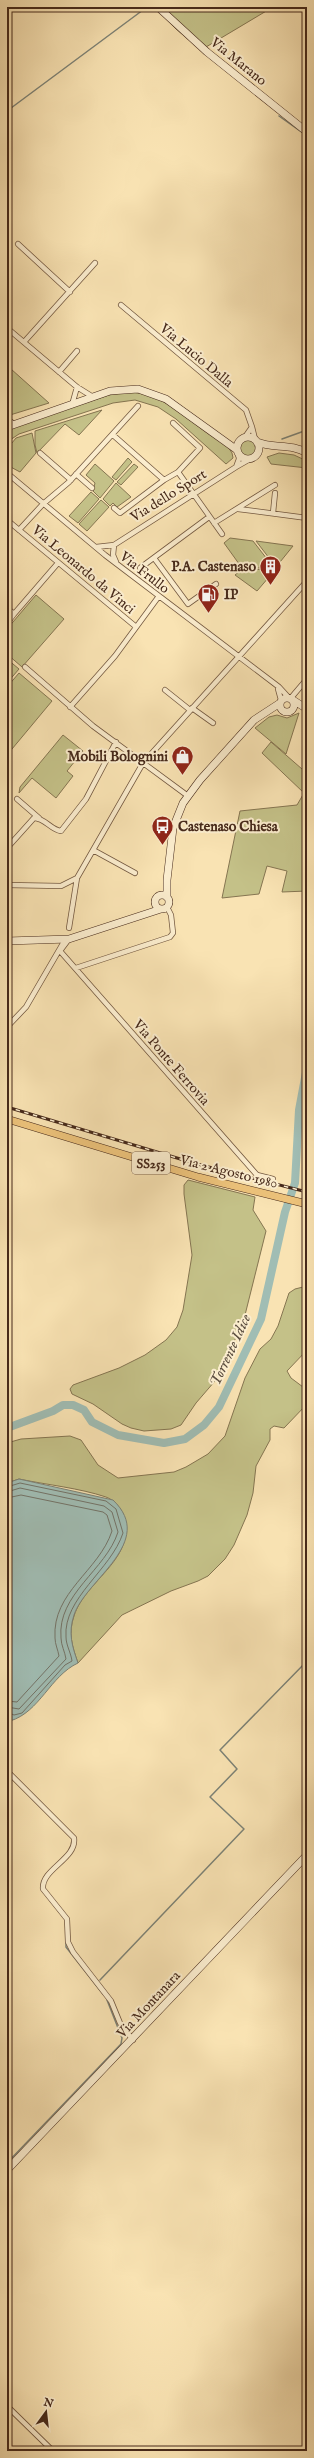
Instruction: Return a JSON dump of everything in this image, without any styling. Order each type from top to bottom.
[{"type":"main road","name":"Via 2 Agosto 1980","points":[[7,1119],[177,1171],[307,1204]]},
{"type":"street","name":"Via Marano","points":[[158,7],[207,52],[307,132]]},
{"type":"street","points":[[18,244],[70,292]]},
{"type":"street","points":[[24,342],[96,263]]},
{"type":"street","name":"Via Lucio Dalla","points":[[121,305],[246,410],[256,441]]},
{"type":"street","points":[[7,328],[78,390],[94,397]]},
{"type":"street","points":[[59,372],[77,351]]},
{"type":"street","points":[[7,419],[10,425],[121,389],[150,392],[166,399],[224,440],[243,458],[250,459],[258,452],[270,446]]},
{"type":"street","points":[[78,390],[82,401]]},
{"type":"street","points":[[72,404],[78,390]]},
{"type":"street","points":[[20,530],[43,504],[71,480],[138,406]]},
{"type":"street","points":[[114,508],[120,513],[164,480],[178,472],[200,448],[173,423]]},
{"type":"street","points":[[236,467],[239,459],[238,452],[242,439],[252,427]]},
{"type":"street","points":[[113,435],[164,480]]},
{"type":"street","points":[[224,440],[242,439],[256,441],[270,446],[290,446],[307,453]]},
{"type":"street","points":[[256,441],[258,452]]},
{"type":"street","points":[[40,453],[71,480]]},
{"type":"street","name":"Via dello Sport","points":[[105,555],[112,547],[250,459]]},
{"type":"street","points":[[178,472],[222,534]]},
{"type":"street","name":"Via Frullo","points":[[7,474],[105,555],[292,699]]},
{"type":"street","points":[[76,474],[92,488]]},
{"type":"street","points":[[214,523],[275,485]]},
{"type":"street","points":[[273,513],[275,493]]},
{"type":"street","points":[[238,509],[307,518]]},
{"type":"street","points":[[140,568],[209,517]]},
{"type":"street","name":"Via Leonardo da Vinci","points":[[7,520],[135,626],[159,596]]},
{"type":"street","points":[[94,546],[112,547],[116,563]]},
{"type":"street","points":[[154,558],[188,604],[216,584]]},
{"type":"street","points":[[7,623],[58,563]]},
{"type":"street","points":[[69,928],[77,878],[142,763],[307,581]]},
{"type":"street","points":[[7,608],[14,614]]},
{"type":"street","points":[[70,707],[115,656],[135,626]]},
{"type":"street","points":[[25,667],[70,707],[142,763],[188,796]]},
{"type":"street","points":[[7,941],[67,940],[164,908],[169,902],[167,897],[167,880],[174,824],[188,796],[254,720],[281,702],[292,699],[307,678]]},
{"type":"street","name":"Via Frullo","points":[[273,683],[279,691],[281,702]]},
{"type":"street","points":[[165,690],[213,723]]},
{"type":"street","points":[[292,699],[307,710]]},
{"type":"street","points":[[287,712],[294,706],[292,699]]},
{"type":"street","points":[[281,702],[280,708],[287,712]]},
{"type":"street","points":[[262,714],[307,710]]},
{"type":"street","points":[[17,799],[39,818],[61,831],[86,799],[116,742]]},
{"type":"street","points":[[7,848],[34,818],[39,818]]},
{"type":"street","points":[[93,850],[135,873]]},
{"type":"street","points":[[7,885],[62,886],[77,878]]},
{"type":"street","points":[[139,915],[157,898],[167,880]]},
{"type":"street","points":[[157,898],[167,897]]},
{"type":"street","points":[[76,968],[170,937],[173,932],[171,916],[164,908],[157,907],[157,898]]},
{"type":"street","points":[[7,1027],[26,1007],[67,940]]},
{"type":"street","name":"Via Ponte Ferrovia","points":[[52,941],[58,945],[60,951],[258,1175],[272,1179]]},
{"type":"street","points":[[7,1771],[74,1838],[72,1849],[45,1881],[43,1889],[67,1919],[68,1942],[73,1952],[111,2001],[120,2023],[133,2040]]},
{"type":"street","name":"Via Montanara","points":[[7,2170],[133,2040],[307,1856]]},
{"type":"street","points":[[7,2406],[53,2451]]},
{"type":"shaded area","points":[[155,7],[273,7],[201,50],[176,29]]},
{"type":"shaded area","points":[[11,369],[49,403],[10,415],[7,413],[7,374]]},
{"type":"shaded area","points":[[128,392],[156,398],[169,405],[214,438],[227,445],[233,458],[226,464],[176,419],[158,407],[135,400],[113,403],[19,434],[7,442],[7,429],[109,395]]},
{"type":"shaded area","points":[[102,410],[79,435],[65,424],[37,453],[35,445],[35,431]]},
{"type":"shaded area","points":[[32,433],[36,453],[20,472],[7,465],[7,449],[16,438]]},
{"type":"shaded area","points":[[245,440],[251,440],[256,445],[254,454],[251,456],[245,456],[240,451],[240,445]]},
{"type":"shaded area","points":[[279,453],[294,455],[307,461],[307,468],[271,464],[267,457]]},
{"type":"shaded area","points":[[128,458],[132,462],[116,480],[112,477]]},
{"type":"shaded area","points":[[95,464],[114,481],[100,498],[93,491],[95,483],[86,475]]},
{"type":"shaded area","points":[[134,464],[138,467],[121,485],[117,482]]},
{"type":"shaded area","points":[[116,483],[131,497],[117,507],[113,503],[110,506],[103,499]]},
{"type":"shaded area","points":[[91,492],[99,499],[78,523],[69,516]]},
{"type":"shaded area","points":[[101,500],[109,507],[87,531],[79,524]]},
{"type":"shaded area","points":[[230,538],[253,541],[274,568],[242,568],[224,543]]},
{"type":"shaded area","points":[[256,541],[293,546],[276,567]]},
{"type":"shaded area","points":[[242,569],[275,570],[257,591],[235,575]]},
{"type":"shaded area","points":[[36,595],[64,619],[22,667],[7,654],[7,629]]},
{"type":"shaded area","points":[[7,659],[19,669],[7,683]]},
{"type":"shaded area","points":[[19,673],[52,701],[7,755],[7,687]]},
{"type":"shaded area","points":[[299,713],[286,754],[255,728],[269,717],[277,715],[287,718]]},
{"type":"shaded area","points":[[63,735],[83,751],[67,771],[73,776],[56,798],[32,778],[19,793],[20,787]]},
{"type":"shaded area","points":[[271,742],[302,769],[307,763],[307,891],[282,892],[287,871],[267,866],[259,894],[222,898],[240,811],[297,805],[304,793],[262,753]]},
{"type":"shaded area","points":[[188,1180],[255,1197],[253,1210],[266,1231],[243,1323],[215,1381],[196,1403],[181,1425],[171,1429],[144,1431],[122,1424],[93,1404],[72,1394],[70,1389],[73,1385],[119,1368],[145,1355],[166,1340],[177,1327],[183,1310],[192,1255],[184,1194],[184,1185]]},
{"type":"shaded area","points":[[307,1286],[307,1350],[287,1371],[291,1378],[307,1390],[307,1404],[284,1428],[274,1426],[270,1429],[270,1440],[256,1466],[253,1493],[247,1515],[234,1545],[225,1559],[208,1576],[171,1591],[122,1615],[78,1663],[71,1634],[72,1622],[80,1603],[109,1568],[124,1543],[126,1530],[123,1514],[112,1500],[96,1494],[19,1479],[7,1483],[7,1443],[21,1439],[70,1436],[81,1440],[98,1465],[118,1478],[174,1472],[186,1467],[208,1454],[225,1436],[245,1378],[260,1349],[271,1339],[278,1326],[289,1293],[295,1289]]},
{"type":"water","points":[[19,1479],[113,1500],[124,1516],[127,1531],[123,1545],[114,1560],[81,1601],[74,1615],[71,1634],[78,1663],[60,1676],[29,1710],[10,1721],[7,1710],[7,1483]]},
{"type":"waterway","points":[[7,111],[147,7]]},
{"type":"waterway","points":[[279,116],[307,136]]},
{"type":"waterway","points":[[282,439],[307,430]]},
{"type":"waterway","name":"Torrente Idice","points":[[7,1428],[53,1411],[63,1405],[73,1405],[84,1410],[92,1422],[118,1435],[164,1443],[185,1439],[204,1425],[219,1407],[261,1319],[285,1212],[295,1183],[299,1110],[307,1067]]},
{"type":"waterway","points":[[100,1980],[244,1829],[210,1797],[237,1769],[220,1750],[307,1661]]},
{"type":"waterway","points":[[66,1932],[66,1947],[103,1994]]},
{"type":"waterway","points":[[7,2163],[121,2044],[122,2038],[107,2000]]},
{"type":"railway","points":[[7,1107],[197,1164],[307,1192]]},
{"type":"place","name":"P.A. Castenaso","points":[[271,586]]},
{"type":"place","name":"IP","points":[[208,614]]},
{"type":"place","name":"Mobili Bolognini","points":[[183,776]]},
{"type":"place","name":"Castenaso Chiesa","points":[[163,846]]}]
